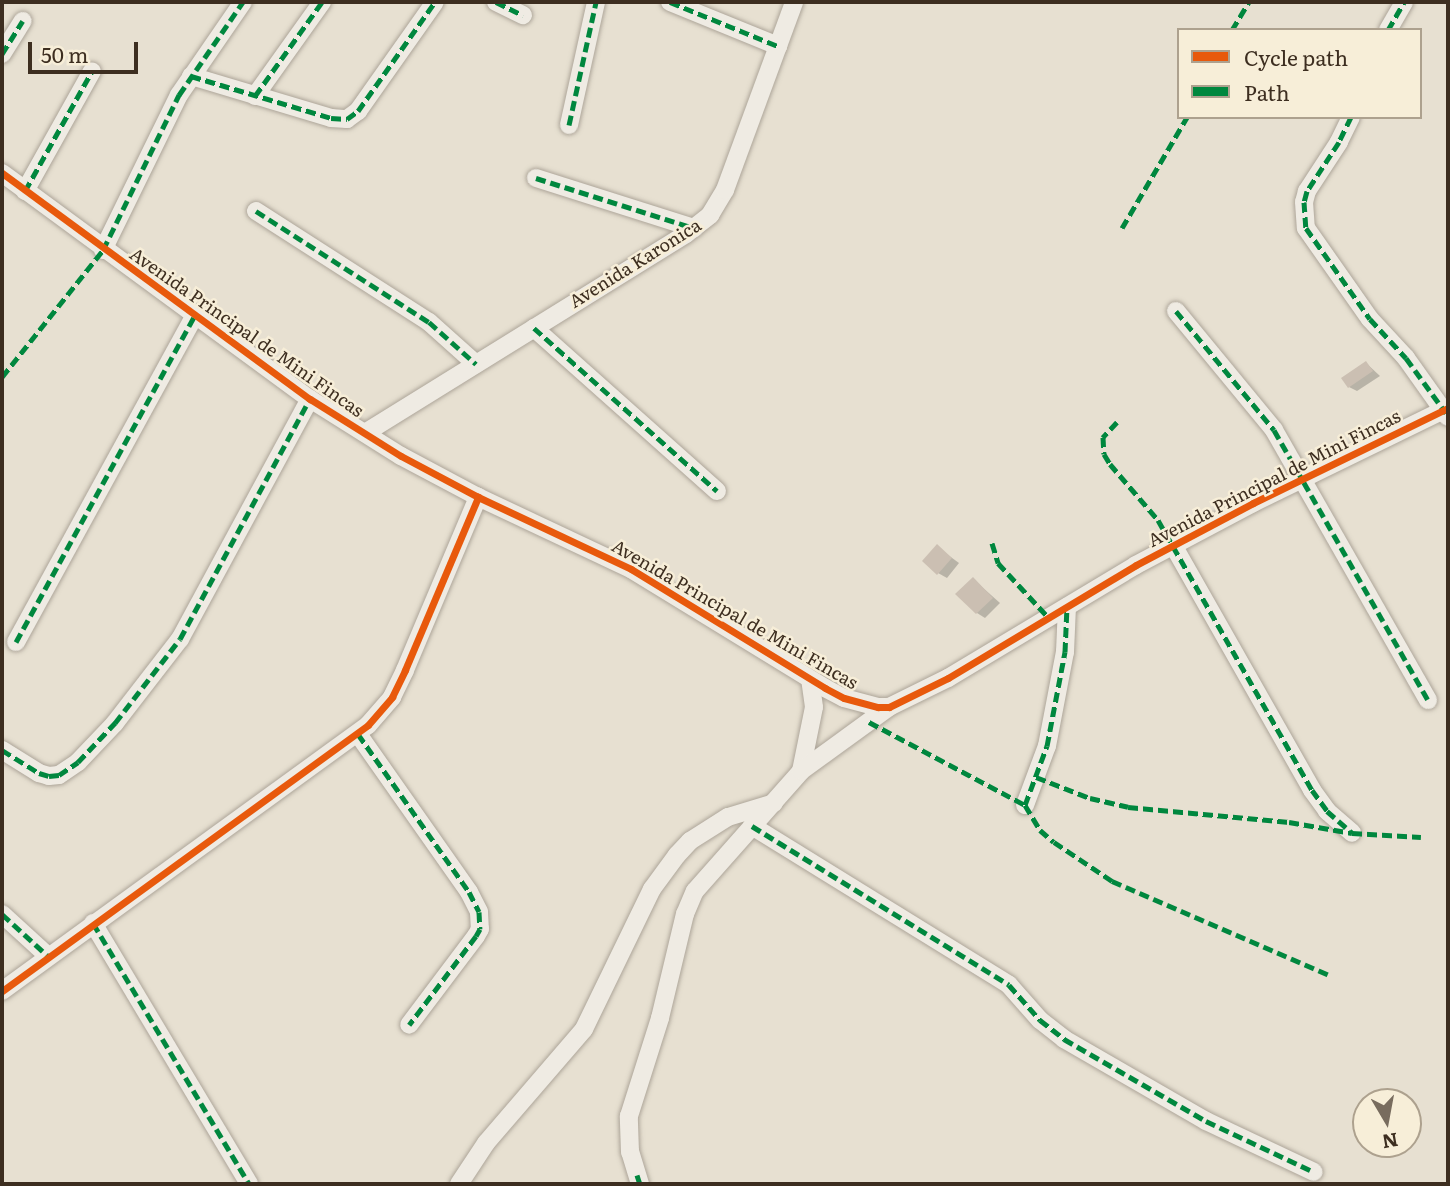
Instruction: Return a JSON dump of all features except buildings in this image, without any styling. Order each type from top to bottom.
[{"type":"street","points":[[103,250],[191,76],[243,2]]},
{"type":"street","points":[[255,96],[322,2]]},
{"type":"street","points":[[191,76],[331,118],[353,116],[435,2]]},
{"type":"street","points":[[496,2],[523,15]]},
{"type":"street","points":[[569,125],[596,2]]},
{"type":"street","points":[[670,2],[778,46]]},
{"type":"street","name":"Avenida Karonica","points":[[365,433],[694,228],[710,215],[725,190],[794,2]]},
{"type":"street","points":[[1389,28],[1404,2]]},
{"type":"street","points":[[2,54],[23,21]]},
{"type":"street","points":[[25,191],[92,71]]},
{"type":"street","points":[[1351,119],[1307,191],[1304,202],[1306,228],[1370,319],[1406,358],[1447,411]]},
{"type":"street","name":"Avenida Principal de Mini Fincas","points":[[2,173],[194,317],[310,399],[365,433],[478,497],[631,569],[810,680],[862,704],[889,707],[948,678],[1173,545],[1447,411]]},
{"type":"street","points":[[536,178],[694,228]]},
{"type":"street","points":[[256,211],[429,322],[476,364]]},
{"type":"street","points":[[1176,311],[1274,430],[1428,700]]},
{"type":"street","points":[[16,642],[194,317]]},
{"type":"street","points":[[534,328],[717,491]]},
{"type":"street","points":[[2,750],[39,773],[59,775],[78,762],[115,723],[180,639],[310,399]]},
{"type":"street","points":[[2,991],[358,734],[381,711],[397,688],[478,497]]},
{"type":"street","points":[[1173,545],[1312,790],[1327,811],[1352,833]]},
{"type":"street","points":[[1025,805],[1047,746],[1065,652],[1069,622],[1067,607]]},
{"type":"street","points":[[802,771],[813,716],[810,680]]},
{"type":"street","points":[[640,1184],[630,1152],[629,1116],[660,1018],[685,914],[695,891],[802,771],[889,707]]},
{"type":"street","points":[[358,734],[469,892],[480,912],[480,929],[476,936],[409,1025]]},
{"type":"street","points":[[459,1184],[486,1143],[584,1029],[652,888],[677,855],[690,841],[728,817],[774,803]]},
{"type":"street","points":[[752,826],[1009,985],[1050,1029],[1072,1044],[1206,1121],[1314,1172]]},
{"type":"street","points":[[2,914],[48,956]]},
{"type":"street","points":[[93,923],[249,1184]]},
{"type":"marked path","points":[[2,377],[103,250],[179,95],[243,2]]},
{"type":"marked path","points":[[255,96],[322,2]]},
{"type":"marked path","points":[[191,76],[331,118],[347,119],[358,111],[435,2]]},
{"type":"marked path","points":[[496,2],[523,15]]},
{"type":"marked path","points":[[569,125],[596,2]]},
{"type":"marked path","points":[[670,2],[778,46]]},
{"type":"marked path","points":[[1233,28],[1249,2]]},
{"type":"marked path","points":[[1389,28],[1404,2]]},
{"type":"marked path","points":[[2,54],[23,21]]},
{"type":"marked path","points":[[25,191],[92,71]]},
{"type":"marked path","points":[[1122,228],[1186,119]]},
{"type":"marked path","points":[[1350,119],[1339,142],[1307,191],[1304,202],[1306,228],[1370,319],[1406,358],[1446,413]]},
{"type":"marked path","points":[[536,178],[694,228]]},
{"type":"marked path","points":[[256,211],[429,322],[476,364]]},
{"type":"marked path","points":[[1176,311],[1274,430],[1428,700]]},
{"type":"marked path","points":[[16,642],[194,317]]},
{"type":"marked path","points":[[534,328],[717,491]]},
{"type":"marked path","points":[[2,750],[39,773],[59,775],[78,762],[115,723],[180,639],[310,399]]},
{"type":"marked path","points":[[1117,422],[1103,437],[1104,454],[1158,520],[1312,790],[1327,811],[1352,833]]},
{"type":"marked path","points":[[992,543],[998,563],[1049,618]]},
{"type":"marked path","points":[[1025,805],[1047,746],[1065,652],[1067,607]]},
{"type":"marked path","points":[[869,722],[1025,805],[1040,830],[1112,881],[1329,975]]},
{"type":"marked path","points":[[358,734],[469,892],[479,912],[480,929],[476,936],[409,1025]]},
{"type":"marked path","points":[[1036,777],[1090,798],[1128,807],[1289,822],[1352,833],[1421,837]]},
{"type":"marked path","points":[[752,826],[1009,985],[1040,1020],[1064,1039],[1206,1121],[1314,1172]]},
{"type":"marked path","points":[[2,914],[48,956]]},
{"type":"marked path","points":[[93,923],[249,1184]]},
{"type":"marked path","points":[[637,1175],[640,1184]]},
{"type":"cycle path","points":[[2,173],[310,399],[401,456],[478,497],[631,569],[844,698],[878,707],[889,707],[948,678],[1136,565],[1253,503],[1448,408]]},
{"type":"cycle path","points":[[2,991],[368,725],[392,697],[478,497]]}]
